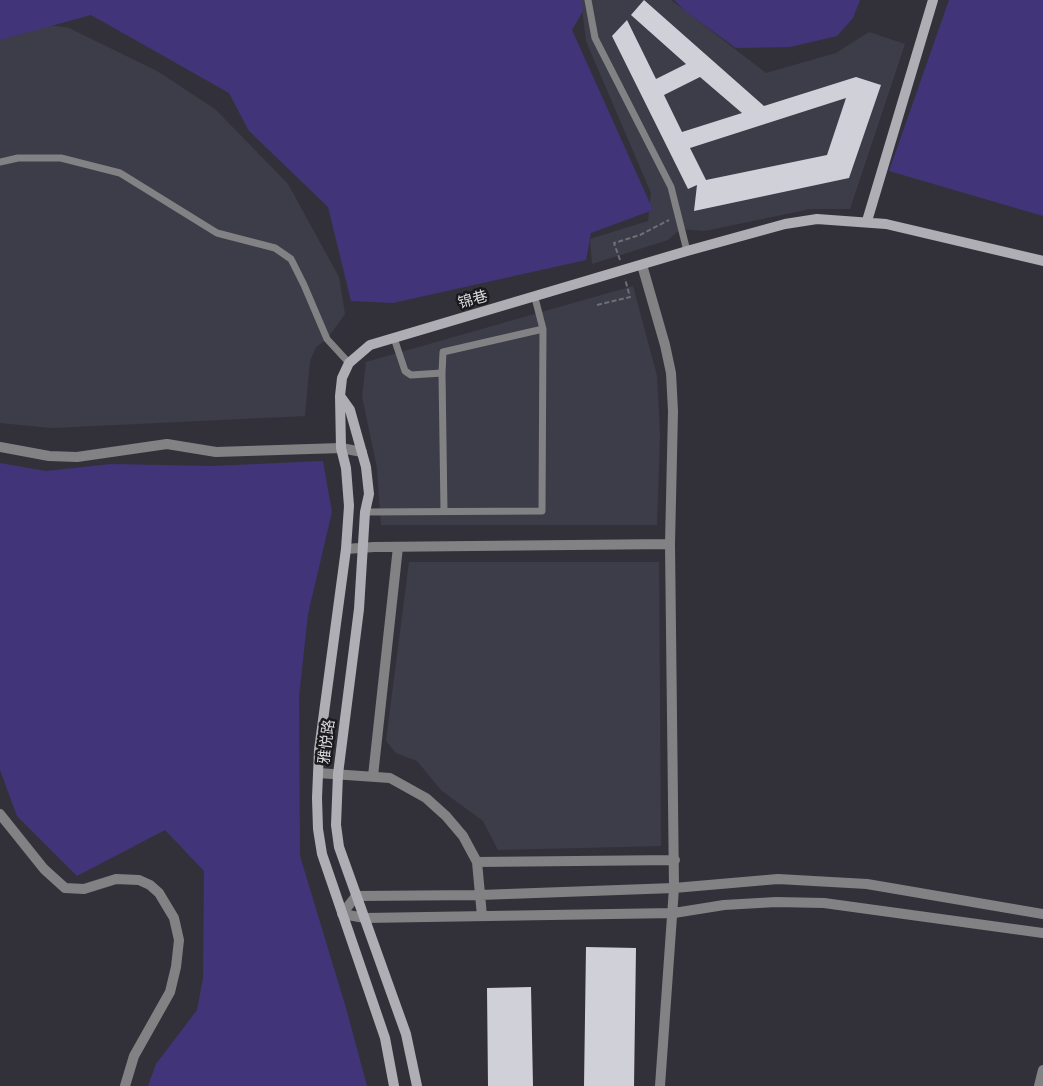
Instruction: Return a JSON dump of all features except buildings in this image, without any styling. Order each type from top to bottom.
[{"type":"street","points":[[867,221],[933,0]]},
{"type":"street","name":"锦巷","points":[[349,363],[370,345],[535,298],[687,251],[785,224],[817,219],[867,221],[886,224],[1043,261]]},
{"type":"street","points":[[642,265],[671,373],[673,411],[670,544],[675,860],[674,913],[660,1086]]},
{"type":"street","points":[[349,363],[342,378],[340,396],[341,448],[346,468],[349,506],[346,549],[318,773],[318,821],[322,854],[385,1038],[394,1086]]},
{"type":"street","name":"雅悦路","points":[[340,396],[350,410],[362,452],[369,494],[364,512],[359,609],[338,774],[336,825],[339,847],[406,1034],[417,1086]]},
{"type":"street","points":[[0,447],[49,456],[77,458],[167,444],[216,452],[341,448],[362,452]]},
{"type":"street","points":[[346,549],[362,547],[670,544]]},
{"type":"street","points":[[373,776],[398,547]]},
{"type":"street","points":[[318,773],[390,778],[426,798],[446,816],[463,836],[476,862],[482,916]]},
{"type":"street","points":[[0,814],[44,870],[65,888],[84,889],[116,879],[140,880],[150,885],[159,893],[174,918],[179,940],[176,967],[170,992],[134,1056],[125,1086]]},
{"type":"street","points":[[476,862],[675,860]]},
{"type":"street","points":[[342,914],[356,896],[480,895],[674,888],[778,879],[824,880],[918,891],[1043,914]]},
{"type":"street","points":[[342,914],[364,918],[674,913],[724,905],[824,902],[1043,933]]},
{"type":"street","points":[[1039,1086],[1043,1070]]},
{"type":"lane","points":[[588,0],[595,38],[671,187],[687,251]]},
{"type":"lane","points":[[0,162],[18,158],[61,158],[120,173],[217,233],[275,248],[291,259],[304,285],[326,340],[349,363]]},
{"type":"lane","points":[[364,512],[542,510],[542,329],[535,298]]},
{"type":"lane","points":[[444,511],[442,352],[542,329]]},
{"type":"lane","points":[[394,338],[405,371],[411,375],[442,373]]},
{"type":"path","points":[[614,243],[640,235],[678,215]]},
{"type":"path","points":[[597,305],[630,296]]},
{"type":"shaded area","points":[[0,0],[582,0],[583,11],[572,30],[653,210],[591,233],[586,260],[393,303],[351,301],[328,207],[249,131],[229,93],[91,15],[0,40]]},
{"type":"shaded area","points":[[581,0],[671,0],[766,73],[836,53],[869,32],[905,44],[850,209],[810,209],[705,231],[681,229],[668,240],[592,264],[590,239],[648,221],[651,193],[586,41]]},
{"type":"shaded area","points":[[674,0],[860,0],[853,18],[837,36],[790,47],[736,48],[686,12]]},
{"type":"shaded area","points":[[949,0],[1043,0],[1043,216],[889,171]]},
{"type":"shaded area","points":[[10,19],[69,28],[157,71],[215,109],[288,184],[339,277],[345,314],[327,339],[316,347],[310,361],[305,416],[52,428],[0,423],[0,20]]},
{"type":"shaded area","points":[[633,286],[657,376],[660,435],[657,525],[381,525],[377,468],[362,396],[366,362]]},
{"type":"shaded area","points":[[323,461],[332,512],[308,614],[299,697],[300,856],[346,1008],[367,1086],[148,1086],[156,1064],[197,1010],[203,978],[204,871],[165,830],[77,876],[17,816],[0,770],[0,463],[46,471],[111,464],[213,466]]},
{"type":"shaded area","points":[[409,562],[659,562],[661,846],[498,850],[483,821],[442,791],[417,761],[396,753],[386,741]]}]
